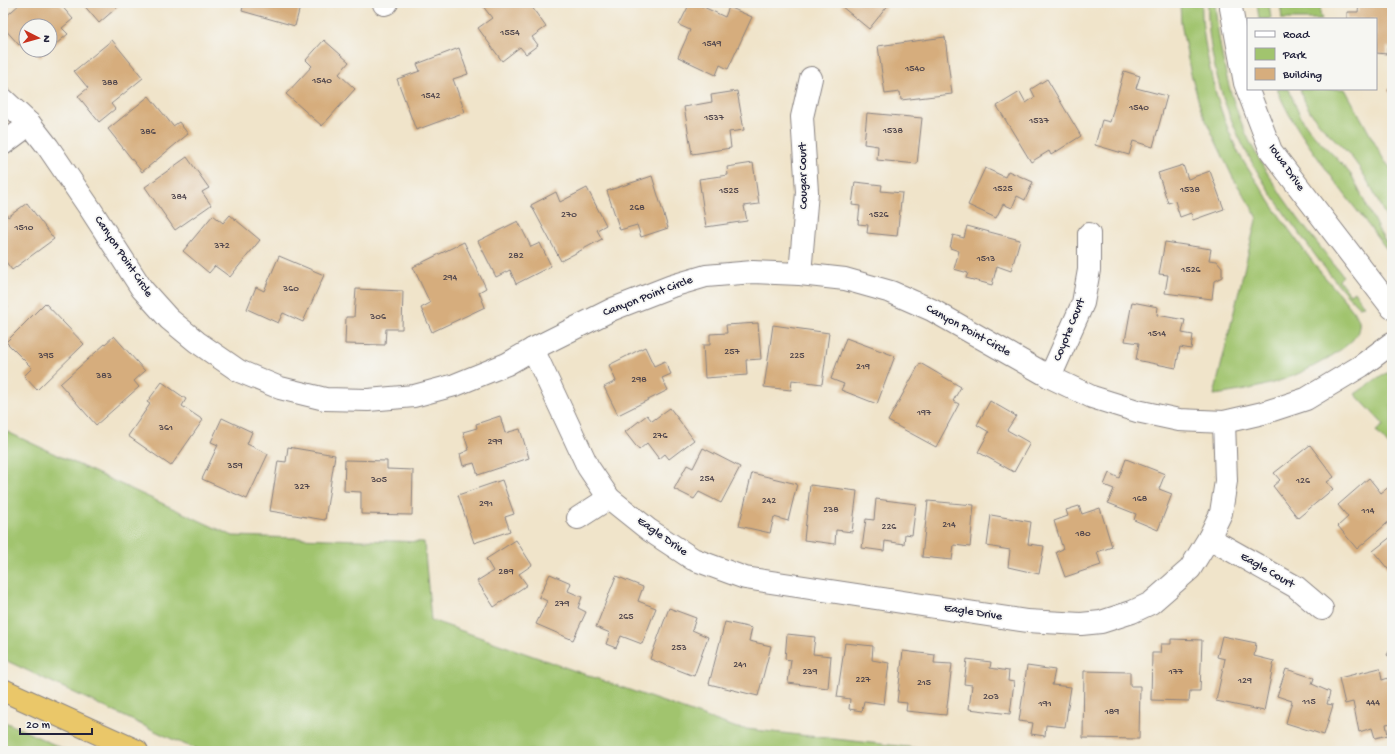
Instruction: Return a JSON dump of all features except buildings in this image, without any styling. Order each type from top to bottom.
[{"type":"highway","points":[[3,690],[136,751]]},
{"type":"street","name":"Iowa Drive","points":[[1231,3],[1247,88]]},
{"type":"street","name":"Cougar Court","points":[[800,274],[807,192],[802,117],[811,78]]},
{"type":"street","name":"Iowa Drive","points":[[1248,90],[1271,151],[1392,308]]},
{"type":"street","name":"Canyon Point Circle","points":[[3,99],[30,124],[48,147],[142,289],[169,319],[197,342],[240,371],[280,388],[325,398],[368,400],[414,396],[455,385],[507,364],[533,349],[613,309],[672,286],[706,276],[754,272],[800,274],[844,279],[891,292],[932,310],[1050,378],[1092,397],[1137,411],[1178,420],[1224,422],[1262,413],[1306,399],[1361,366],[1392,343]]},
{"type":"street","points":[[3,144],[30,124]]},
{"type":"street","name":"Coyote Court","points":[[1050,378],[1083,303],[1089,270],[1089,234]]},
{"type":"street","name":"Eagle Drive","points":[[533,349],[588,467],[609,498],[649,530],[693,559],[745,578],[1027,621],[1081,624],[1102,622],[1132,612],[1151,603],[1190,569],[1209,538],[1220,513],[1226,481],[1224,422]]},
{"type":"street","points":[[578,518],[609,498]]},
{"type":"street","name":"Eagle Court","points":[[1209,538],[1296,587],[1322,608]]},
{"type":"green space","points":[[1180,3],[1202,3],[1203,28],[1211,76],[1225,120],[1239,153],[1296,239],[1318,269],[1358,317],[1359,321],[1358,332],[1349,344],[1307,370],[1278,382],[1247,390],[1214,395],[1257,216],[1233,178],[1201,110],[1190,70],[1181,23]]},
{"type":"green space","points":[[1208,3],[1215,3],[1222,57],[1231,93],[1243,127],[1260,162],[1282,196],[1343,276],[1339,280],[1350,294],[1354,291],[1364,306],[1359,307],[1321,263],[1287,217],[1248,155],[1237,133],[1220,87],[1210,40]]},
{"type":"green space","points":[[1257,3],[1269,3],[1271,18],[1259,18]]},
{"type":"green space","points":[[1280,3],[1321,3],[1320,15],[1322,18],[1282,18]]},
{"type":"green space","points":[[1277,90],[1289,90],[1296,108],[1306,125],[1352,176],[1380,233],[1392,252],[1392,256],[1306,141],[1290,116]]},
{"type":"green space","points":[[1300,90],[1346,90],[1384,160],[1392,170],[1392,229],[1359,167],[1316,120]]},
{"type":"green space","points":[[1387,373],[1392,373],[1392,449],[1376,431],[1384,425],[1355,394]]},
{"type":"green space","points":[[3,430],[233,536],[424,542],[431,620],[737,728],[943,751],[201,751],[174,740],[3,659]]},
{"type":"green space","points":[[3,721],[68,751],[3,751]]}]
